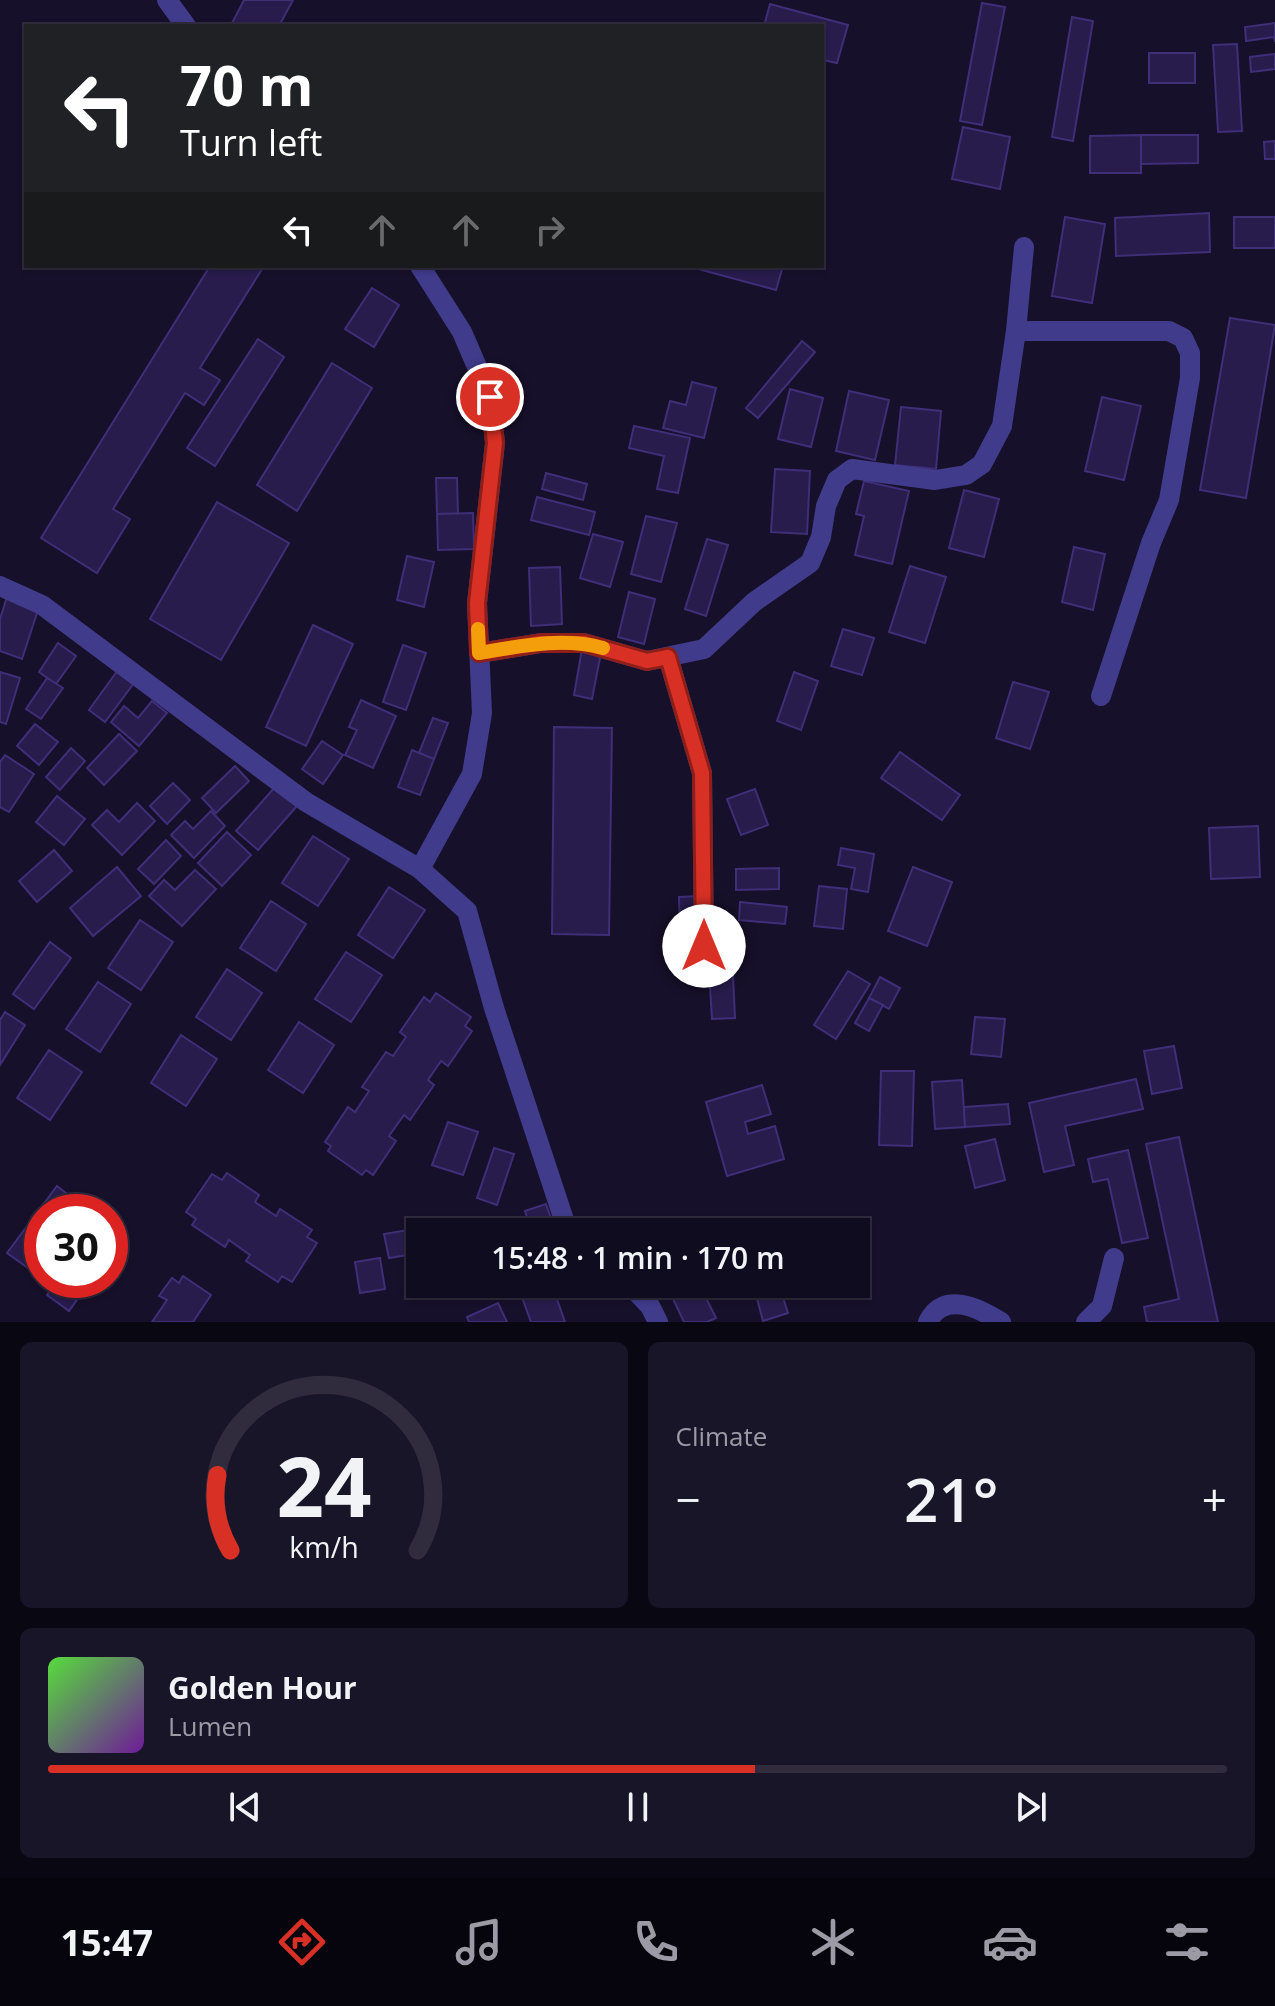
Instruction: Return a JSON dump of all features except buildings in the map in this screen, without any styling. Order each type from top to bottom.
[{"type":"street","points":[[167,0],[185,24]]},
{"type":"street","points":[[479,653],[541,643],[584,643],[647,661],[704,649],[754,602],[810,563],[821,537],[826,506],[837,480],[852,469],[935,480],[966,475],[982,464],[1002,426],[1024,247]]},
{"type":"street","points":[[420,869],[472,774],[482,713],[477,603],[495,443],[490,397],[462,332],[421,268]]},
{"type":"street","points":[[1016,331],[1169,331],[1183,338],[1190,353],[1190,378],[1169,500],[1151,543],[1101,696]]},
{"type":"street","points":[[0,586],[42,605],[306,802],[420,869],[467,911],[494,1008],[563,1218]]},
{"type":"street","points":[[668,657],[702,773],[704,946]]},
{"type":"street","points":[[1086,1322],[1102,1306],[1114,1258]]},
{"type":"street","points":[[642,1298],[658,1322]]},
{"type":"street","points":[[928,1322],[939,1308],[956,1303],[972,1305],[1001,1322]]},
{"type":"slow traffic","points":[[478,629],[479,653],[541,643],[584,643],[603,648]]},
{"type":"route","points":[[490,397],[495,443],[477,603],[479,653],[541,643],[584,643],[647,661],[668,657],[702,773],[704,946]]}]
